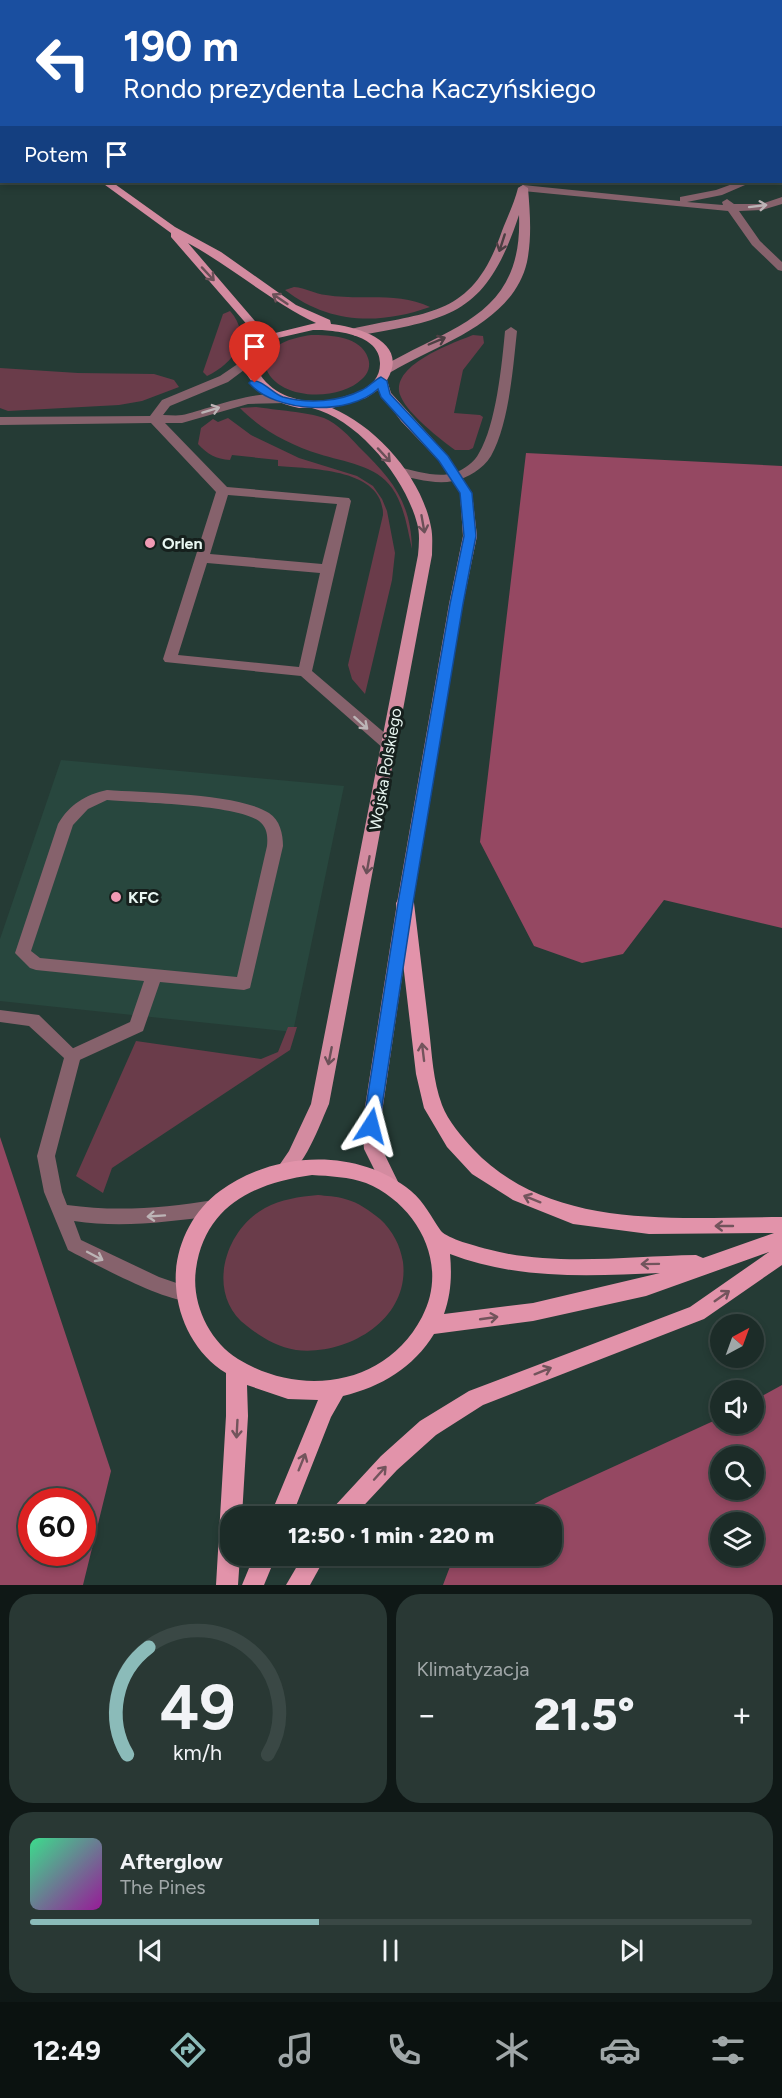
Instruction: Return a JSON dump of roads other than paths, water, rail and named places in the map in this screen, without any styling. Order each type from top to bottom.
[{"type":"highway","points":[[405,903],[425,1074],[433,1108],[454,1141],[479,1168],[520,1194],[573,1216],[650,1226],[782,1225]]},
{"type":"highway","points":[[312,1167],[341,1169],[368,1176],[392,1188],[411,1202],[425,1219],[435,1238],[443,1266],[441,1296],[431,1324],[414,1347],[392,1366],[366,1380],[336,1389],[301,1391],[267,1385],[236,1370],[210,1349],[193,1323],[184,1294],[185,1264],[195,1234],[214,1208],[246,1184],[285,1170],[312,1167]]},
{"type":"highway","points":[[435,1238],[466,1252],[506,1261],[544,1265],[709,1263]]},
{"type":"highway","points":[[431,1324],[565,1306],[646,1287],[782,1239]]},
{"type":"highway","points":[[350,1506],[397,1456],[429,1428],[476,1398],[697,1313],[782,1254]]},
{"type":"highway","points":[[227,1585],[237,1416],[236,1370]]},
{"type":"highway","points":[[285,1506],[322,1413],[336,1389]]},
{"type":"highway","points":[[253,1585],[261,1566]]},
{"type":"highway","points":[[297,1585],[309,1566]]},
{"type":"main road","points":[[107,183],[171,229],[217,254],[292,307],[332,326],[370,338],[380,347],[386,358],[385,394],[444,459],[466,493],[470,536],[456,604],[405,903],[371,1126],[374,1149],[392,1188]]},
{"type":"main road","points":[[332,326],[295,328],[264,340],[254,350],[248,361],[248,372],[255,383],[266,393],[281,400],[315,405],[355,398],[370,391],[408,354],[476,322],[507,296],[521,266],[525,236],[524,185]]},
{"type":"main road","points":[[355,332],[427,317],[451,308],[468,297],[488,277],[496,261],[524,185]]},
{"type":"main road","points":[[171,229],[264,340]]},
{"type":"main road","name":"Wojska Polskiego","points":[[285,1170],[296,1156],[320,1104],[366,878],[425,555],[425,525],[417,500],[399,471],[369,439],[346,420],[315,405]]},
{"type":"street","points":[[637,200],[685,199],[718,193],[744,183]]},
{"type":"street","points":[[524,185],[637,200],[731,207],[762,207],[782,201]]},
{"type":"street","points":[[718,193],[731,207],[756,243],[782,268]]},
{"type":"street","points":[[399,471],[429,477],[456,477],[483,458],[489,446],[511,332]]},
{"type":"street","points":[[154,419],[166,403],[224,379],[248,361]]},
{"type":"street","points":[[0,421],[182,419],[247,400],[281,400]]},
{"type":"street","points":[[154,419],[223,491],[344,501],[305,672]]},
{"type":"street","points":[[223,491],[170,659],[305,672],[389,745]]},
{"type":"street","points":[[202,558],[328,569]]},
{"type":"street","points":[[107,795],[239,807],[264,817],[276,835],[275,846],[244,984],[154,975],[36,964],[23,953],[70,817],[86,803],[107,795]]},
{"type":"street","points":[[154,975],[136,1026],[74,1056],[46,1156],[53,1192],[74,1245],[153,1283],[184,1294]]},
{"type":"street","points":[[0,1016],[33,1020],[74,1056]]},
{"type":"street","points":[[60,1212],[97,1216],[159,1216],[214,1208]]},
{"type":"place","name":"Orlen","points":[[150,543]]},
{"type":"place","name":"KFC","points":[[116,897]]}]
